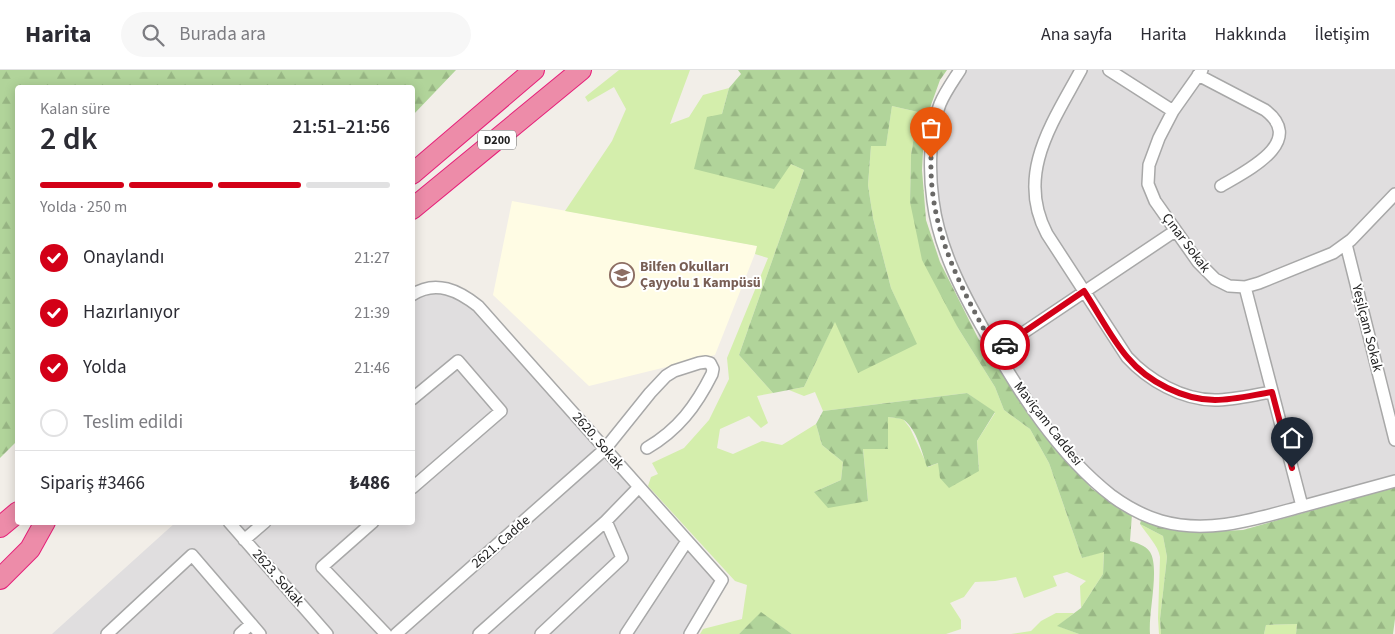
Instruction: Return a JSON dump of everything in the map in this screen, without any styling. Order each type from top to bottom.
[{"type":"highway","name":"D200","points":[[415,171],[534,70]]},
{"type":"highway","name":"D200","points":[[415,207],[582,70]]},
{"type":"highway","points":[[0,518],[15,511]]},
{"type":"highway","points":[[0,527],[15,513]]},
{"type":"highway","points":[[0,562],[42,525]]},
{"type":"highway","points":[[0,579],[30,549],[43,525]]},
{"type":"street","name":"Maviçam Caddesi","points":[[960,70],[946,92],[936,117],[931,158],[933,201],[936,218],[952,266],[996,351],[1035,411],[1085,472],[1110,495],[1139,512],[1174,524],[1218,526],[1242,522],[1395,481]]},
{"type":"street","points":[[1081,70],[1040,150],[1036,176],[1036,199],[1040,222],[1126,357],[1141,371],[1158,382],[1182,393],[1209,400],[1224,400],[1272,392]]},
{"type":"street","points":[[1109,70],[1173,111]]},
{"type":"street","points":[[1200,72],[1265,110],[1274,118],[1279,128],[1278,142],[1266,157],[1255,166],[1221,186]]},
{"type":"street","name":"Çınar Sokak","points":[[1200,72],[1173,111],[1159,138],[1151,159],[1148,175],[1149,189],[1151,195],[1202,267],[1215,279],[1229,286],[1245,287]]},
{"type":"street","points":[[1302,506],[1245,287],[1324,257],[1346,244],[1395,194]]},
{"type":"street","points":[[996,351],[1176,231]]},
{"type":"street","name":"Yeşilçam Sokak","points":[[1346,244],[1395,440]]},
{"type":"street","name":"2620. Sokak","points":[[415,290],[440,287],[460,293],[478,306],[722,580],[690,634]]},
{"type":"street","points":[[415,397],[458,361],[501,411],[415,485]]},
{"type":"street","name":"2621. Cadde","points":[[403,632],[606,449],[650,393],[666,376],[674,371],[699,363],[710,363],[712,374],[689,413],[666,436],[647,448]]},
{"type":"street","points":[[479,634],[606,521],[639,487]]},
{"type":"street","points":[[541,634],[622,558],[606,521]]},
{"type":"street","name":"2623. Sokak","points":[[232,525],[327,634]]},
{"type":"street","points":[[244,540],[262,525]]},
{"type":"street","points":[[370,525],[322,567],[386,634]]},
{"type":"street","points":[[626,634],[687,541]]},
{"type":"street","points":[[107,634],[192,555],[260,634]]},
{"type":"street","points":[[240,634],[251,624]]},
{"type":"shaded area","points":[[960,70],[1395,70],[1395,481],[1302,506],[1188,525],[1120,501],[1035,411],[952,266],[931,171],[946,92]]},
{"type":"shaded area","name":"Bilfen Okulları Çayyolu 1 Kampüsü","points":[[512,201],[758,246],[715,355],[589,386],[493,295]]},
{"type":"shaded area","points":[[415,293],[460,293],[722,580],[690,634],[327,634],[231,525],[415,525]]},
{"type":"shaded area","points":[[173,525],[224,525],[319,634],[52,634]]},
{"type":"green space","points":[[0,70],[456,70],[415,113],[415,85],[15,85],[15,443],[0,458]]},
{"type":"green space","points":[[619,70],[690,70],[670,124],[689,117],[703,95],[729,88],[722,114],[791,164],[804,170],[739,355],[773,393],[757,396],[768,423],[761,428],[749,416],[720,429],[717,448],[733,454],[762,441],[782,445],[816,424],[822,445],[843,462],[841,480],[814,492],[868,501],[863,449],[888,449],[888,417],[903,419],[910,428],[928,467],[938,463],[979,471],[977,441],[995,413],[967,393],[823,411],[815,392],[804,396],[789,390],[804,387],[835,321],[916,344],[891,288],[873,218],[868,185],[871,146],[886,145],[892,106],[918,112],[911,155],[910,202],[958,328],[995,387],[1004,410],[1030,429],[1049,463],[1082,558],[1104,551],[1103,574],[1081,608],[1080,586],[1086,581],[1067,572],[1053,576],[1057,586],[1024,598],[1016,577],[975,582],[964,597],[950,603],[961,620],[961,629],[946,634],[792,634],[761,613],[739,634],[700,634],[703,629],[742,619],[747,585],[735,581],[648,486],[651,477],[658,474],[652,463],[684,448],[709,420],[729,379],[727,358],[768,258],[755,254],[757,246],[565,211],[612,141],[626,109],[614,87],[588,102],[585,97]]},
{"type":"green space","points":[[738,70],[947,70],[940,80],[924,133],[922,170],[926,220],[940,262],[978,338],[1041,430],[1092,489],[1132,514],[1130,541],[1146,548],[1153,559],[1154,579],[1150,634],[1079,634],[1057,626],[1081,608],[1103,574],[1104,552],[1082,558],[1049,463],[1030,429],[1004,410],[995,387],[958,328],[922,260],[910,202],[911,155],[918,112],[892,106],[886,146],[871,146],[868,185],[873,218],[891,288],[917,344],[858,373],[835,322],[804,387],[773,393],[739,355],[804,170],[791,164],[774,189],[694,169],[707,117],[722,114],[729,88],[741,74]]},
{"type":"green space","points":[[967,393],[995,412],[977,441],[979,471],[949,488],[940,478],[938,463],[927,467],[919,442],[909,424],[902,419],[888,417],[888,449],[863,449],[868,501],[828,508],[814,492],[841,480],[843,462],[822,445],[816,424],[823,411]]},
{"type":"green space","points":[[1395,487],[1395,619],[1393,634],[1296,634],[1297,624],[1266,625],[1264,634],[1161,634],[1160,619],[1167,557],[1163,536],[1140,524],[1142,516],[1170,529],[1200,532],[1243,530]]},
{"type":"green space","points":[[1140,524],[1163,536],[1167,557],[1160,619],[1161,634],[1159,634],[1158,618],[1160,557],[1155,544]]},
{"type":"green space","points":[[761,612],[792,634],[739,634]]},
{"type":"green space","points":[[1056,613],[1074,613],[1058,626],[1079,634],[1011,634],[1031,631],[1041,621]]},
{"type":"green space","points":[[1297,624],[1296,634],[1264,634],[1266,625]]},
{"type":"way so far","points":[[931,158],[933,201],[936,218],[952,266],[962,290],[996,351],[1005,345]]},
{"type":"place","name":"Bilfen Okulları Çayyolu 1 Kampüsü","points":[[622,275]]},
{"type":"route","points":[[1005,345],[1084,291],[1126,357],[1141,371],[1158,382],[1173,390],[1209,400],[1224,400],[1272,392],[1292,468]]}]
